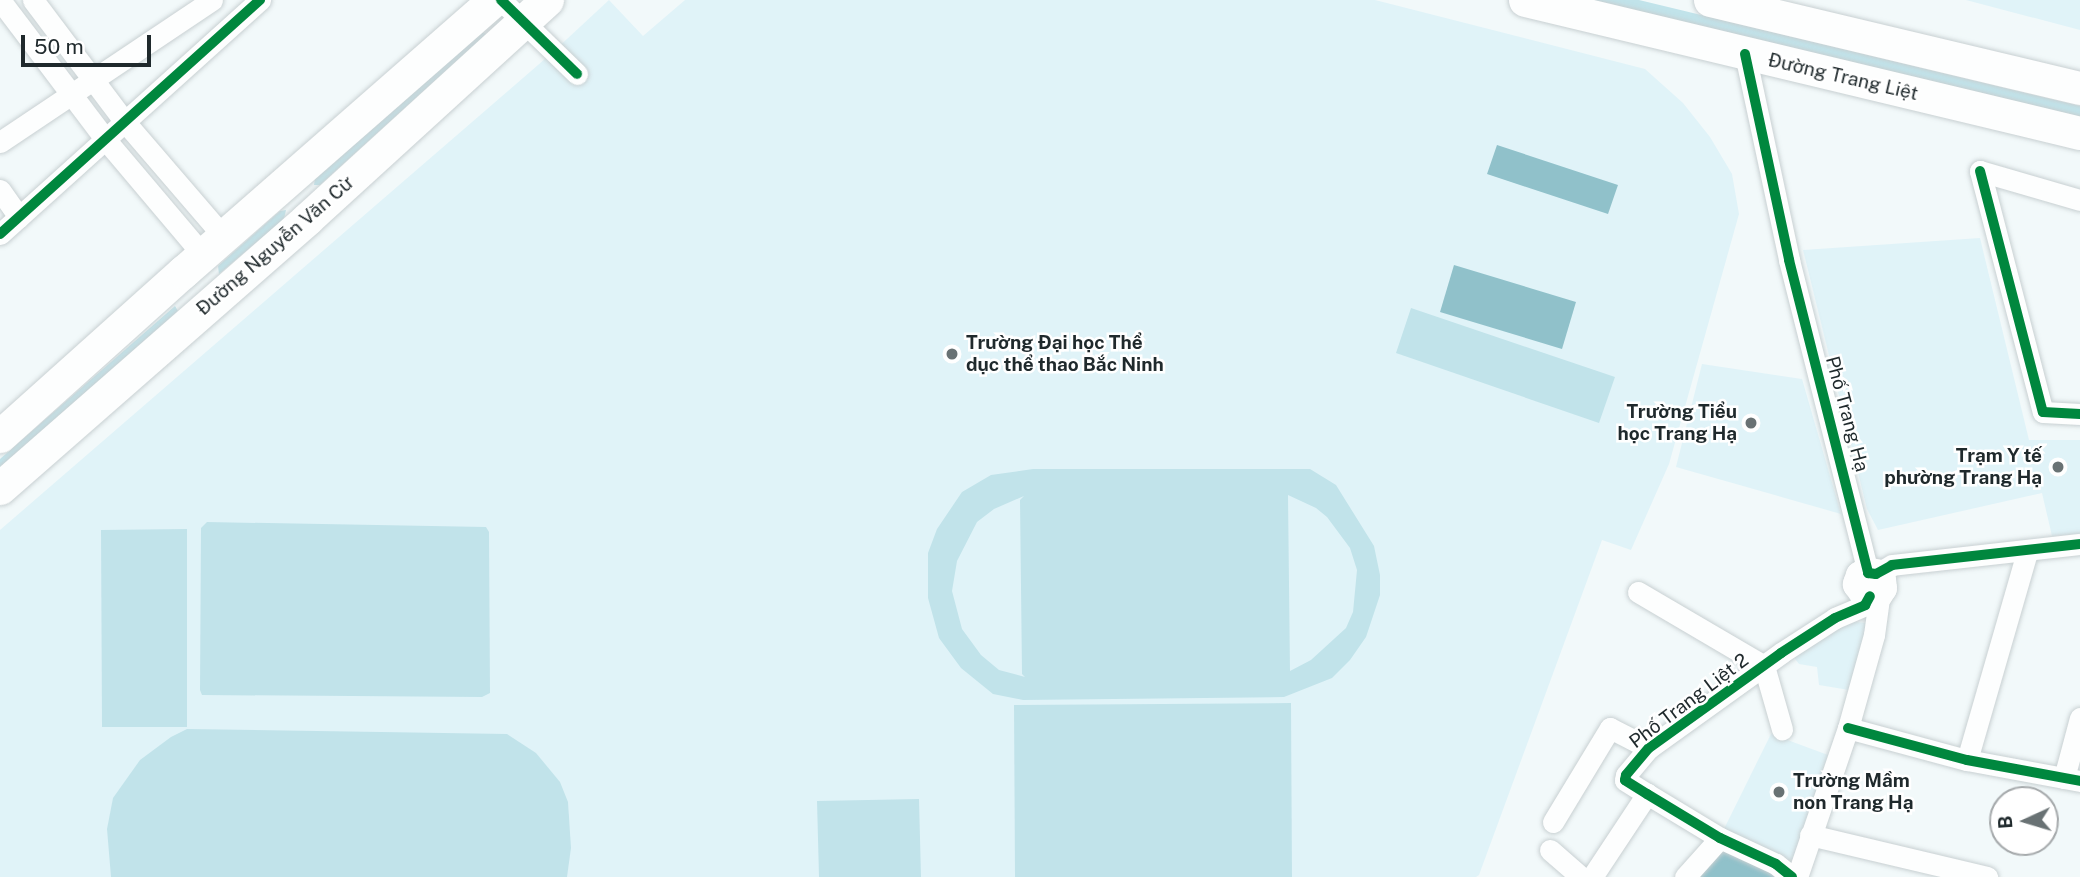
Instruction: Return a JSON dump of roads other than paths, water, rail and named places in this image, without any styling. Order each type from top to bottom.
[{"type":"main road","points":[[0,436],[203,254],[494,0]]},
{"type":"main road","name":"Đường Nguyễn Văn Cừ","points":[[0,488],[307,219],[511,11],[547,0]]},
{"type":"main road","name":"Đường Trang Liệt","points":[[1525,0],[2080,133]]},
{"type":"main road","points":[[1710,0],[2080,88]]},
{"type":"main road","points":[[279,188],[307,219]]},
{"type":"main road","points":[[203,254],[209,304]]},
{"type":"street","points":[[0,0],[105,139],[203,254]]},
{"type":"street","points":[[33,0],[125,122],[203,254]]},
{"type":"street","points":[[0,142],[212,0]]},
{"type":"street","points":[[0,234],[260,0]]},
{"type":"street","points":[[511,11],[577,74]]},
{"type":"street","name":"Phố Trang Hạ","points":[[1745,54],[1789,260],[1874,584]]},
{"type":"street","points":[[2080,200],[1980,171],[2043,412],[2080,414]]},
{"type":"street","points":[[0,190],[19,217]]},
{"type":"street","points":[[1794,877],[1848,727],[1874,635],[1874,584],[1892,565],[2028,552],[2080,544]]},
{"type":"street","points":[[1967,760],[2028,552]]},
{"type":"street","name":"Phố Trang Liệt 2","points":[[1794,877],[1776,864],[1720,838],[1625,780],[1629,770],[1649,748],[1835,618],[1865,605],[1874,584]]},
{"type":"street","points":[[1638,592],[1764,666],[1782,729]]},
{"type":"street","points":[[1848,727],[1967,760],[2072,779],[2080,718]]},
{"type":"street","points":[[1553,821],[1610,728],[1649,748]]},
{"type":"street","points":[[1592,877],[1647,794]]},
{"type":"street","points":[[1810,835],[1987,877]]},
{"type":"street","points":[[1685,877],[1720,838]]},
{"type":"street","points":[[1550,850],[1581,877]]},
{"type":"place","name":"Trường Đại học Thể dục thể thao Bắc Ninh","points":[[952,354]]},
{"type":"place","name":"Trường Tiểu học Trang Hạ","points":[[1751,423]]},
{"type":"place","name":"Trạm Y tế phường Trang Hạ","points":[[2058,467]]},
{"type":"place","name":"Trường Mầm non Trang Hạ","points":[[1779,792]]}]
